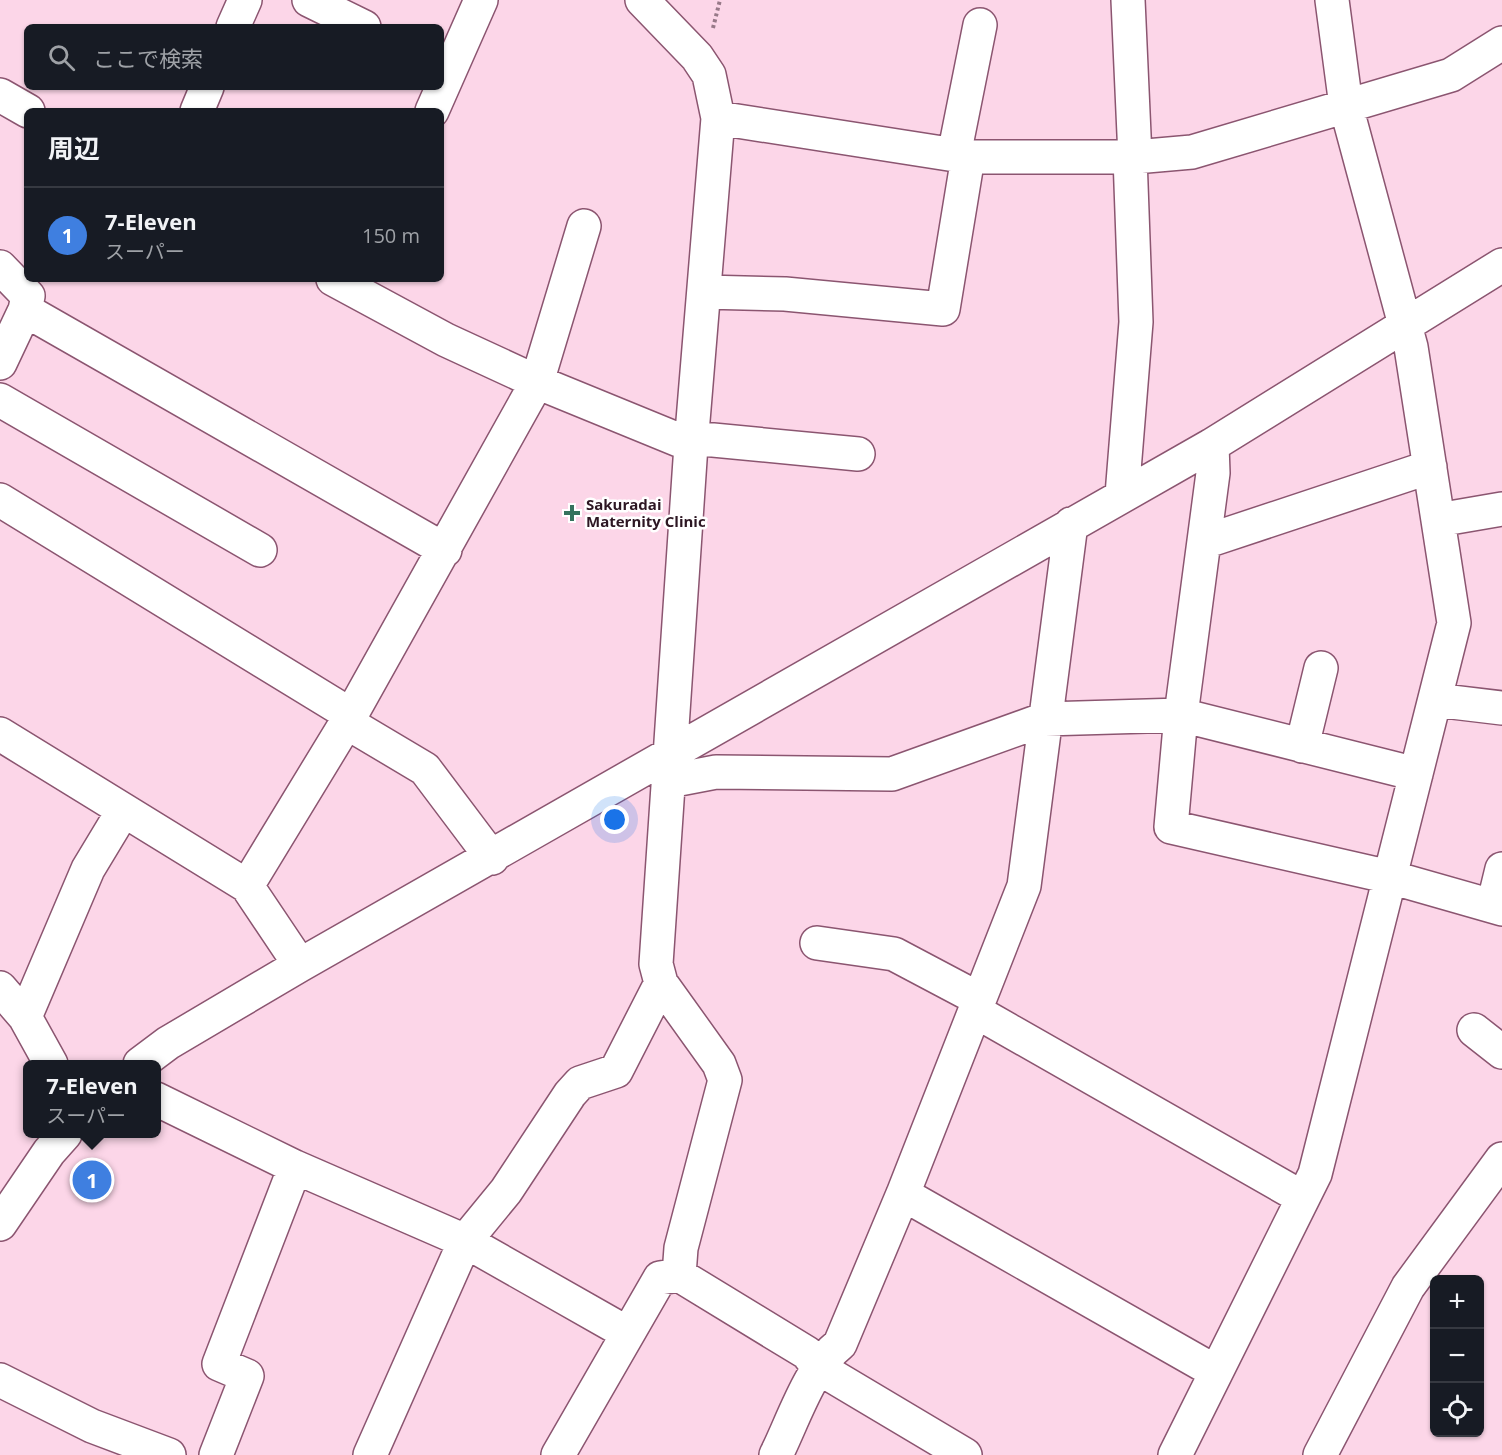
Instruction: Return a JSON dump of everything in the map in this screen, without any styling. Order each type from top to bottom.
[{"type":"street","points":[[234,24],[245,0]]},
{"type":"street","points":[[309,0],[358,24]]},
{"type":"street","points":[[445,67],[481,0]]},
{"type":"street","points":[[642,0],[697,57],[709,75],[718,118],[692,441],[656,964],[661,984],[720,1064],[725,1080],[681,1248],[679,1275]]},
{"type":"street","points":[[1122,495],[1136,322],[1128,0]]},
{"type":"street","points":[[1176,1455],[1315,1174],[1454,622],[1430,466],[1405,327],[1346,105],[1332,0]]},
{"type":"street","points":[[704,292],[785,294],[943,309],[961,156],[980,25]]},
{"type":"street","points":[[718,118],[961,156],[1132,157],[1192,152],[1451,75],[1502,43]]},
{"type":"street","points":[[198,108],[206,90]]},
{"type":"street","points":[[433,108],[438,90]]},
{"type":"street","points":[[0,95],[24,109]]},
{"type":"street","points":[[247,886],[349,719],[537,382],[585,225]]},
{"type":"street","points":[[146,1060],[168,1043],[300,965],[492,858],[670,767],[1071,524],[1212,445],[1502,266]]},
{"type":"street","points":[[0,267],[28,296],[25,310],[0,363]]},
{"type":"street","points":[[352,284],[446,340],[537,382],[692,441],[858,454]]},
{"type":"street","points":[[25,310],[445,550]]},
{"type":"street","points":[[0,400],[260,550]]},
{"type":"street","points":[[1212,445],[1213,473],[1181,715],[1171,827],[1390,877],[1497,908],[1502,870]]},
{"type":"street","points":[[1204,542],[1430,466]]},
{"type":"street","points":[[0,500],[425,769],[492,858]]},
{"type":"street","points":[[1438,520],[1502,509]]},
{"type":"street","points":[[776,1455],[819,1368],[828,1354],[840,1344],[903,1194],[1024,886],[1071,524]]},
{"type":"street","points":[[1302,746],[1322,668]]},
{"type":"street","points":[[1435,700],[1502,708]]},
{"type":"street","points":[[670,767],[716,772],[892,774],[1046,719],[1181,715],[1416,774]]},
{"type":"street","points":[[0,734],[247,886],[300,965]]},
{"type":"street","points":[[25,1017],[88,869],[123,811]]},
{"type":"street","points":[[817,943],[894,954],[1303,1198]]},
{"type":"street","points":[[370,1455],[465,1241],[506,1191],[570,1094],[580,1083],[616,1071],[661,984]]},
{"type":"street","points":[[0,988],[25,1017],[48,1060]]},
{"type":"street","points":[[1474,1030],[1502,1052]]},
{"type":"street","points":[[161,1101],[295,1167],[465,1241],[627,1333]]},
{"type":"street","points":[[0,1224],[62,1138]]},
{"type":"street","points":[[1320,1455],[1408,1287],[1502,1159]]},
{"type":"street","points":[[216,1455],[248,1376],[219,1364],[295,1167]]},
{"type":"street","points":[[903,1194],[1216,1372]]},
{"type":"street","points":[[558,1455],[660,1278],[679,1275],[807,1353],[819,1368],[965,1455]]},
{"type":"street","points":[[0,1380],[92,1426],[169,1455]]},
{"type":"place","name":"Sakuradai Maternity Clinic","points":[[572,513]]},
{"type":"place","name":"7-Eleven","points":[[92,1180]]}]
